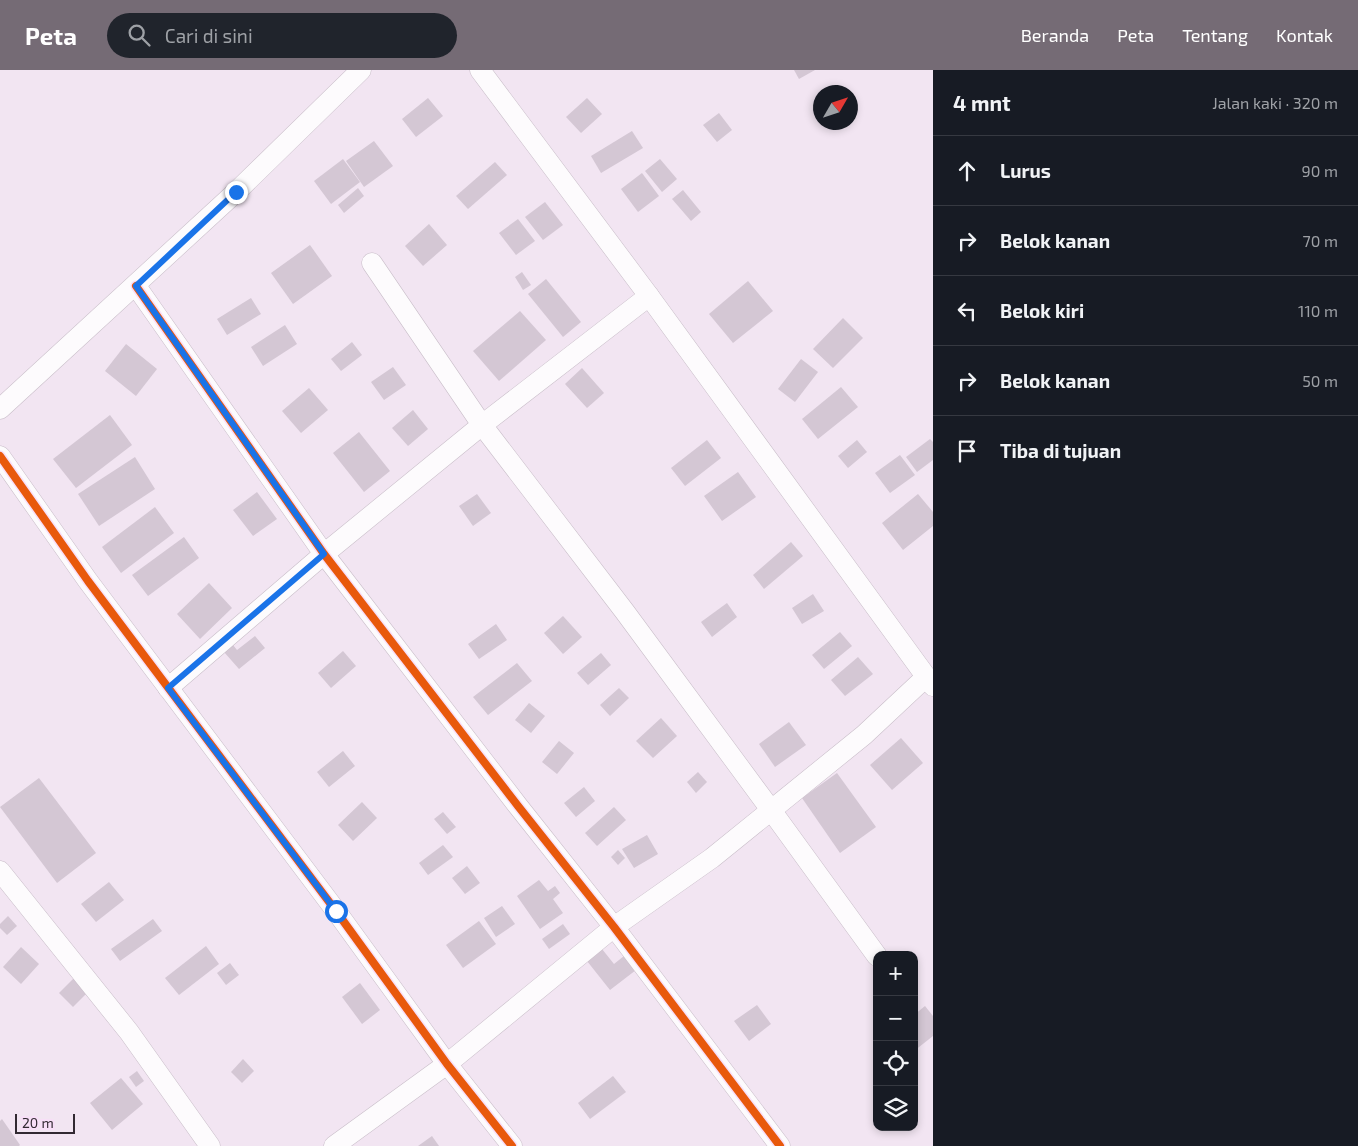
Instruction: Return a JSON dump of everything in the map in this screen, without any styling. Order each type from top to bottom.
[{"type":"street","points":[[0,408],[80,334],[136,286],[361,70]]},
{"type":"street","points":[[334,1146],[447,1064],[614,927],[712,858],[929,681],[649,296],[480,70]]},
{"type":"street","points":[[372,263],[482,425],[625,612],[873,951]]},
{"type":"street","points":[[136,286],[324,554],[518,806],[614,927],[780,1146]]},
{"type":"street","points":[[168,688],[324,554],[482,425],[649,296]]},
{"type":"street","points":[[0,456],[88,581],[336,911],[447,1064],[512,1146]]},
{"type":"street","points":[[0,871],[129,1032],[210,1146]]},
{"type":"building","points":[[794,70],[815,70],[799,79]]},
{"type":"building","points":[[428,98],[443,116],[416,137],[402,119]]},
{"type":"building","points":[[587,98],[602,114],[581,133],[566,117]]},
{"type":"building","points":[[719,113],[732,130],[717,142],[703,125]]},
{"type":"building","points":[[632,131],[643,148],[601,173],[591,156]]},
{"type":"building","points":[[374,141],[393,166],[364,187],[346,161]]},
{"type":"building","points":[[343,159],[360,182],[331,204],[314,181]]},
{"type":"building","points":[[660,159],[677,179],[662,192],[645,171]]},
{"type":"building","points":[[495,162],[507,175],[468,209],[456,196]]},
{"type":"building","points":[[642,173],[659,196],[638,212],[621,189]]},
{"type":"building","points":[[358,188],[364,196],[344,213],[338,205]]},
{"type":"building","points":[[683,190],[701,212],[691,221],[672,199]]},
{"type":"building","points":[[545,202],[563,225],[543,240],[525,217]]},
{"type":"building","points":[[518,219],[535,241],[516,255],[499,233]]},
{"type":"building","points":[[429,224],[447,245],[423,266],[405,246]]},
{"type":"building","points":[[310,245],[332,276],[293,304],[271,273]]},
{"type":"building","points":[[522,272],[531,285],[523,290],[515,277]]},
{"type":"building","points":[[546,279],[581,322],[563,337],[528,294]]},
{"type":"building","points":[[748,281],[773,311],[733,343],[709,314]]},
{"type":"building","points":[[251,298],[261,314],[227,335],[217,319]]},
{"type":"building","points":[[520,311],[546,340],[499,381],[473,351]]},
{"type":"building","points":[[843,318],[863,338],[833,368],[813,349]]},
{"type":"building","points":[[285,325],[297,344],[263,366],[251,347]]},
{"type":"building","points":[[352,342],[362,355],[341,371],[331,359]]},
{"type":"building","points":[[126,344],[157,369],[136,396],[105,371]]},
{"type":"building","points":[[801,359],[818,372],[795,402],[778,389]]},
{"type":"building","points":[[393,367],[406,385],[384,400],[371,382]]},
{"type":"building","points":[[582,368],[604,393],[587,408],[565,384]]},
{"type":"building","points":[[841,387],[858,407],[818,439],[802,419]]},
{"type":"building","points":[[309,388],[328,410],[301,433],[282,411]]},
{"type":"building","points":[[413,410],[428,429],[408,446],[392,428]]},
{"type":"building","points":[[110,415],[132,445],[76,488],[53,459]]},
{"type":"building","points":[[359,432],[390,471],[364,492],[333,453]]},
{"type":"building","points":[[930,439],[933,442],[933,460],[917,472],[906,457]]},
{"type":"building","points":[[707,440],[721,458],[685,486],[671,468]]},
{"type":"building","points":[[857,440],[867,452],[848,468],[838,456]]},
{"type":"building","points":[[900,455],[915,475],[890,493],[875,473]]},
{"type":"building","points":[[135,457],[155,489],[99,526],[78,494]]},
{"type":"building","points":[[738,472],[756,497],[722,521],[704,496]]},
{"type":"building","points":[[257,492],[277,519],[253,536],[233,510]]},
{"type":"building","points":[[477,494],[491,513],[473,526],[459,506]]},
{"type":"building","points":[[918,494],[933,512],[933,526],[903,550],[882,523]]},
{"type":"building","points":[[155,507],[174,533],[121,573],[102,547]]},
{"type":"building","points":[[184,537],[199,558],[148,596],[132,575]]},
{"type":"building","points":[[791,542],[803,556],[764,589],[753,575]]},
{"type":"building","points":[[209,583],[232,608],[200,639],[177,614]]},
{"type":"building","points":[[813,594],[824,611],[802,624],[792,608]]},
{"type":"building","points":[[727,603],[737,617],[712,637],[701,622]]},
{"type":"building","points":[[563,616],[582,637],[563,654],[544,633]]},
{"type":"building","points":[[496,624],[507,640],[479,659],[468,644]]},
{"type":"building","points":[[840,632],[852,646],[824,669],[812,655]]},
{"type":"building","points":[[255,636],[265,648],[239,669],[224,652],[233,645],[237,650]]},
{"type":"building","points":[[343,651],[356,666],[331,688],[318,673]]},
{"type":"building","points":[[601,653],[611,665],[588,685],[577,673]]},
{"type":"building","points":[[858,657],[873,674],[845,696],[831,680]]},
{"type":"building","points":[[517,663],[532,681],[488,715],[473,697]]},
{"type":"building","points":[[619,688],[629,698],[610,716],[600,705]]},
{"type":"building","points":[[529,703],[545,716],[531,733],[515,720]]},
{"type":"building","points":[[661,718],[677,736],[653,758],[636,741]]},
{"type":"building","points":[[789,722],[806,745],[775,767],[759,744]]},
{"type":"building","points":[[901,738],[923,763],[892,790],[870,765]]},
{"type":"building","points":[[559,741],[574,753],[557,774],[542,762]]},
{"type":"building","points":[[343,751],[355,766],[329,787],[317,772]]},
{"type":"building","points":[[698,772],[707,782],[696,793],[687,782]]},
{"type":"building","points":[[837,773],[876,827],[840,853],[802,798]]},
{"type":"building","points":[[39,778],[96,853],[57,883],[0,807]]},
{"type":"building","points":[[584,787],[595,801],[576,817],[564,803]]},
{"type":"building","points":[[362,802],[377,818],[353,841],[338,825]]},
{"type":"building","points":[[614,807],[626,820],[597,846],[585,833]]},
{"type":"building","points":[[443,812],[456,827],[447,834],[434,819]]},
{"type":"building","points":[[647,835],[658,854],[634,868],[622,849]]},
{"type":"building","points":[[443,845],[453,857],[428,875],[419,863]]},
{"type":"building","points":[[618,850],[625,858],[618,865],[611,857]]},
{"type":"building","points":[[467,866],[480,883],[465,894],[452,878]]},
{"type":"building","points":[[539,880],[548,891],[555,886],[560,893],[553,899],[563,913],[540,929],[517,896]]},
{"type":"building","points":[[109,882],[124,900],[96,922],[81,904]]},
{"type":"building","points":[[502,906],[515,924],[496,937],[484,918]]},
{"type":"building","points":[[8,916],[17,926],[7,935],[0,928],[0,924]]},
{"type":"building","points":[[153,919],[162,931],[120,961],[111,949]]},
{"type":"building","points":[[479,921],[496,944],[463,968],[446,945]]},
{"type":"building","points":[[563,924],[570,934],[549,949],[542,939]]},
{"type":"building","points":[[206,946],[219,964],[179,995],[165,978]]},
{"type":"building","points":[[21,947],[39,964],[21,984],[3,967]]},
{"type":"building","points":[[602,949],[614,964],[624,956],[636,970],[610,990],[587,961]]},
{"type":"building","points":[[230,963],[239,975],[226,985],[217,973]]},
{"type":"building","points":[[75,977],[89,991],[73,1007],[59,993]]},
{"type":"building","points":[[360,983],[380,1010],[362,1024],[342,997]]},
{"type":"building","points":[[757,1005],[771,1024],[749,1041],[734,1021]]},
{"type":"building","points":[[925,1006],[933,1016],[933,1036],[918,1048],[918,1041],[918,1012]]},
{"type":"building","points":[[243,1059],[254,1071],[242,1083],[231,1072]]},
{"type":"building","points":[[137,1071],[144,1081],[136,1087],[129,1077]]},
{"type":"building","points":[[613,1076],[626,1092],[590,1119],[578,1103]]},
{"type":"building","points":[[121,1078],[143,1104],[112,1130],[90,1103]]},
{"type":"building","points":[[2,1119],[19,1146],[0,1146],[0,1121]]},
{"type":"building","points":[[432,1136],[439,1146],[418,1146]]},
{"type":"cycle path","points":[[136,286],[324,554],[518,806],[614,927],[780,1146]]},
{"type":"cycle path","points":[[0,456],[88,581],[336,911],[447,1064],[512,1146]]},
{"type":"route","points":[[236,192],[136,286],[324,554],[168,688],[336,911]]}]
